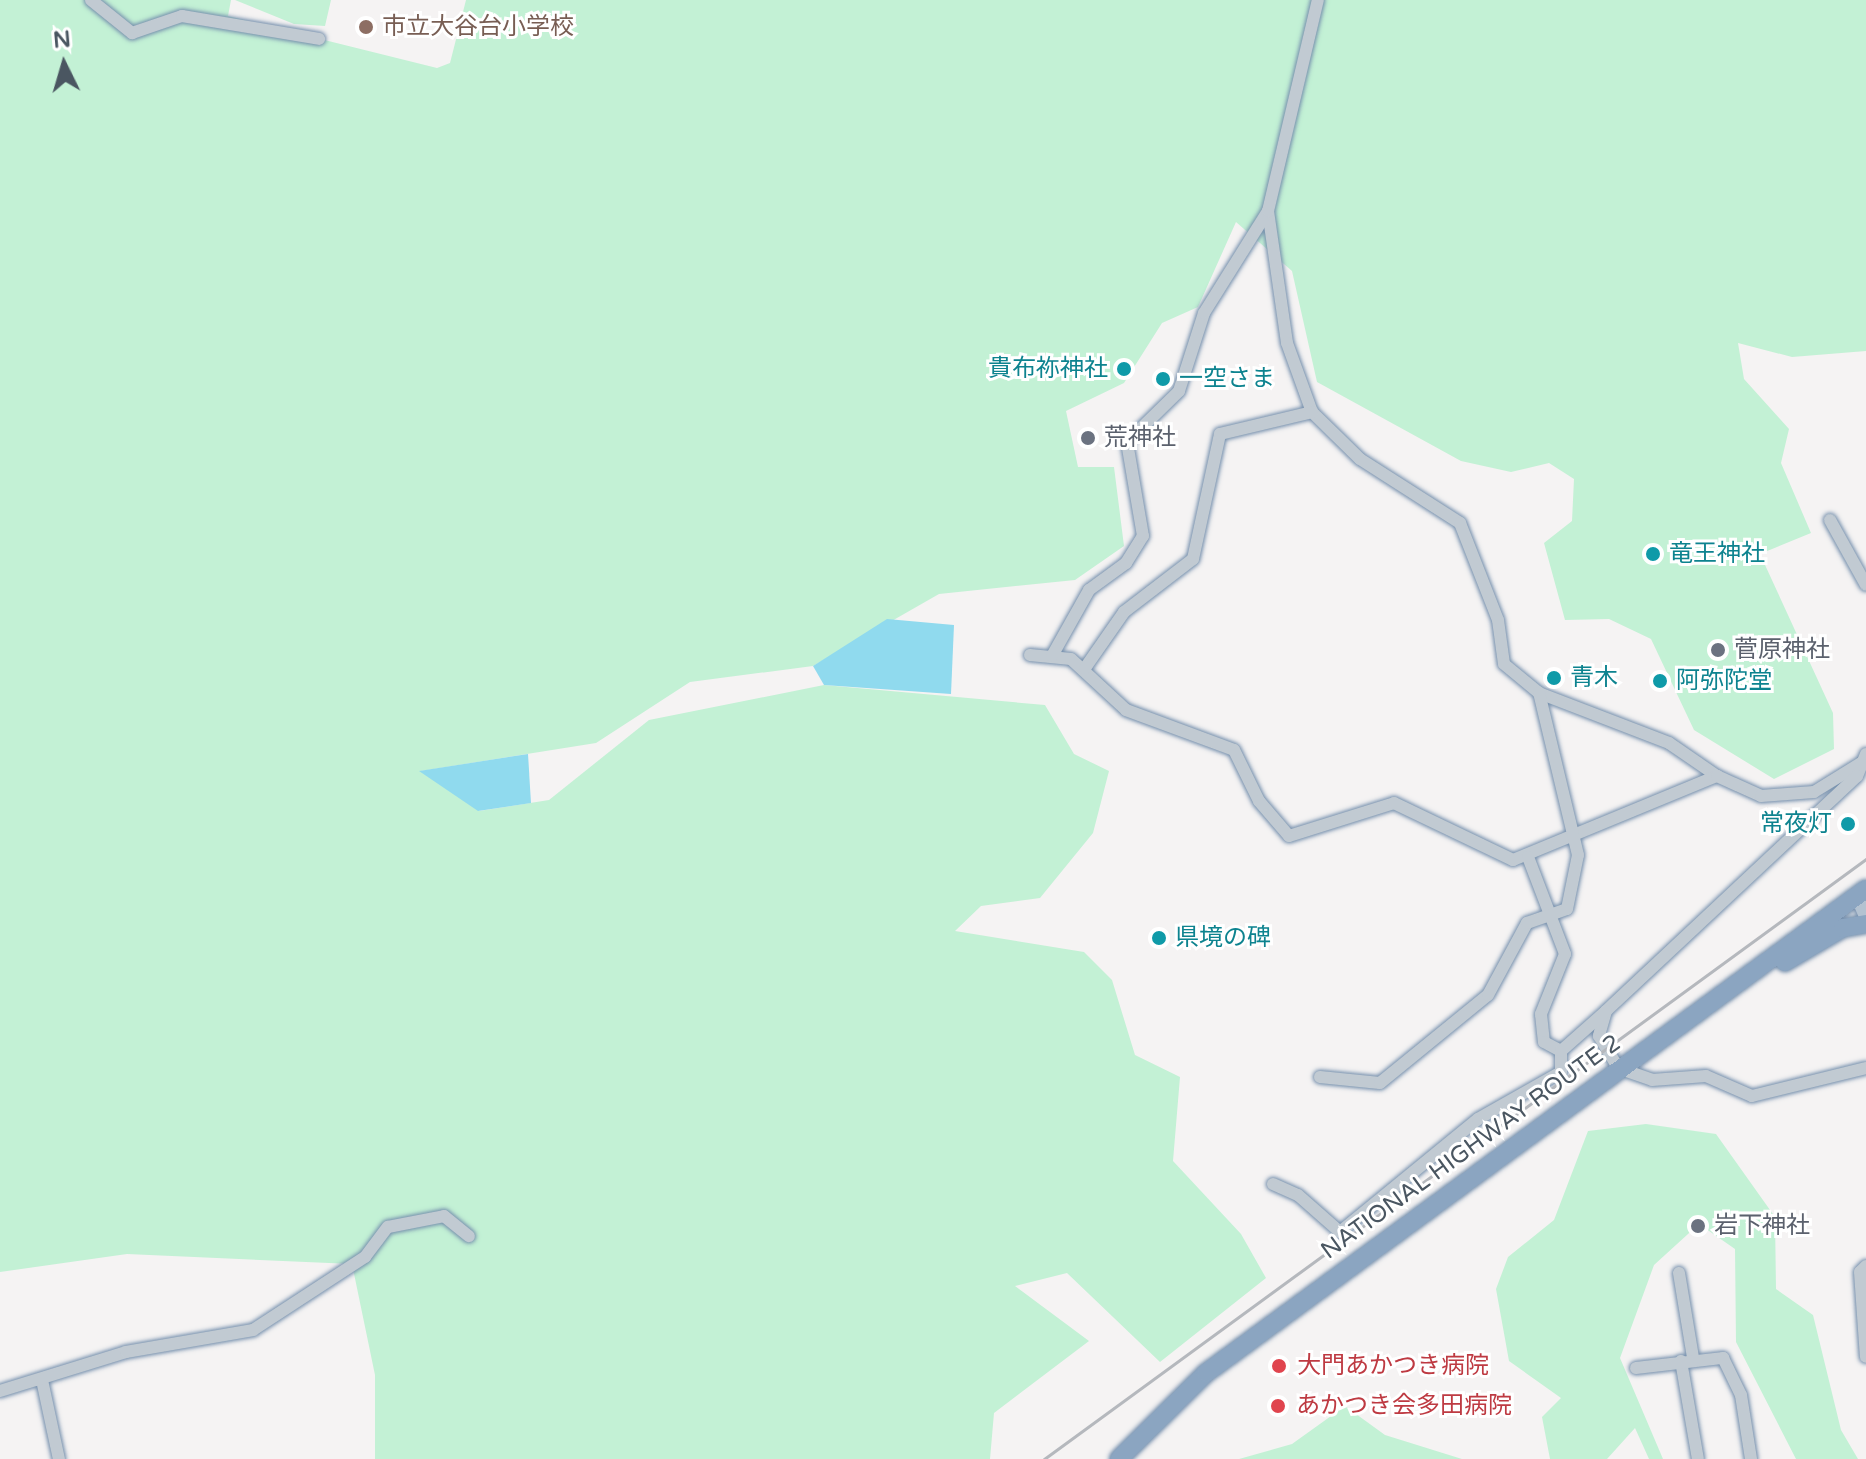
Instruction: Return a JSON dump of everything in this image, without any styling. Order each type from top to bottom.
[{"type":"highway","name":"NATIONAL HIGHWAY ROUTE 2","points":[[1133,1459],[1214,1383],[1626,1069],[1864,905]]},
{"type":"highway","name":"NATIONAL HIGHWAY ROUTE 2","points":[[1119,1459],[1206,1373],[1626,1069],[1864,905]]},
{"type":"street","points":[[91,0],[132,33],[182,16],[319,39]]},
{"type":"street","points":[[1052,656],[1089,590],[1139,545],[1145,519],[1127,442],[1179,391],[1204,313],[1268,211],[1318,0]]},
{"type":"street","points":[[1268,211],[1287,343],[1312,412],[1360,459],[1460,523],[1498,620],[1499,655],[1539,693],[1669,743],[1717,776],[1761,796],[1814,792],[1864,759]]},
{"type":"street","points":[[1085,668],[1124,612],[1193,559],[1220,434],[1312,412]]},
{"type":"street","points":[[1830,520],[1866,585]]},
{"type":"street","points":[[1030,655],[1052,656],[1085,668],[1126,710],[1241,755],[1250,787],[1289,836],[1394,803],[1414,807],[1503,858],[1528,857],[1573,835],[1717,776]]},
{"type":"street","points":[[1320,1077],[1380,1083],[1488,995],[1527,923],[1550,918],[1567,909],[1573,893],[1573,835],[1539,693]]},
{"type":"street","points":[[1273,1184],[1298,1195],[1340,1232],[1478,1119],[1561,1072],[1561,1051],[1857,776],[1864,759]]},
{"type":"street","points":[[1528,857],[1565,954],[1541,1014],[1544,1042],[1561,1051]]},
{"type":"street","points":[[1606,1011],[1599,1039],[1626,1069],[1652,1080],[1706,1076],[1762,1097],[1865,1070]]},
{"type":"street","points":[[0,1391],[126,1352],[253,1330],[365,1257],[388,1227],[444,1216],[469,1236]]},
{"type":"street","points":[[1866,1266],[1860,1272],[1866,1357]]},
{"type":"street","points":[[1679,1273],[1698,1459]]},
{"type":"street","points":[[1636,1368],[1723,1358],[1741,1395],[1751,1459]]},
{"type":"street","points":[[42,1380],[59,1459]]},
{"type":"green space","points":[[0,0],[231,0],[228,16],[437,68],[450,63],[466,0],[1866,0],[1866,351],[1792,357],[1738,343],[1744,379],[1789,429],[1781,463],[1811,533],[1760,554],[1833,713],[1834,749],[1774,779],[1694,730],[1651,639],[1609,619],[1565,620],[1544,543],[1572,521],[1574,479],[1549,463],[1511,472],[1461,461],[1317,382],[1292,271],[1236,222],[1198,307],[1162,323],[1124,383],[1066,411],[1078,467],[1114,467],[1124,546],[1075,580],[939,594],[813,666],[690,682],[596,743],[421,771],[479,811],[549,800],[649,720],[824,685],[1045,705],[1074,754],[1109,771],[1093,833],[1040,898],[981,906],[955,931],[1084,952],[1112,980],[1135,1055],[1180,1077],[1173,1161],[1241,1234],[1266,1278],[1160,1362],[1067,1273],[1015,1286],[1089,1341],[994,1413],[990,1459],[375,1459],[375,1375],[352,1264],[127,1254],[0,1272]]},
{"type":"green space","points":[[235,0],[331,0],[325,26],[294,24]]},
{"type":"green space","points":[[1646,1124],[1716,1134],[1775,1217],[1776,1289],[1813,1315],[1841,1430],[1858,1459],[1796,1459],[1736,1342],[1735,1249],[1699,1224],[1654,1265],[1620,1358],[1663,1459],[1649,1459],[1635,1428],[1607,1459],[1550,1459],[1542,1417],[1561,1398],[1509,1361],[1496,1289],[1508,1257],[1554,1220],[1588,1131]]},
{"type":"green space","points":[[1345,1406],[1385,1435],[1462,1459],[1239,1459],[1292,1444]]},
{"type":"water","points":[[887,619],[954,625],[951,694],[824,685],[813,666]]},
{"type":"water","points":[[528,754],[531,803],[478,811],[419,771]]},
{"type":"railway","points":[[1044,1459],[1866,859]]},
{"type":"place","name":"市立大谷台小学校","points":[[366,27]]},
{"type":"place","name":"貴布祢神社","points":[[1124,369]]},
{"type":"place","name":"一空さま","points":[[1163,379]]},
{"type":"place","name":"荒神社","points":[[1088,438]]},
{"type":"place","name":"竜王神社","points":[[1653,554]]},
{"type":"place","name":"菅原神社","points":[[1718,650]]},
{"type":"place","name":"青木","points":[[1554,678]]},
{"type":"place","name":"阿弥陀堂","points":[[1660,681]]},
{"type":"place","name":"常夜灯","points":[[1848,824]]},
{"type":"place","name":"県境の碑","points":[[1159,938]]},
{"type":"place","name":"岩下神社","points":[[1698,1226]]},
{"type":"place","name":"大門あかつき病院","points":[[1279,1366]]},
{"type":"place","name":"あかつき会多田病院","points":[[1278,1406]]}]
